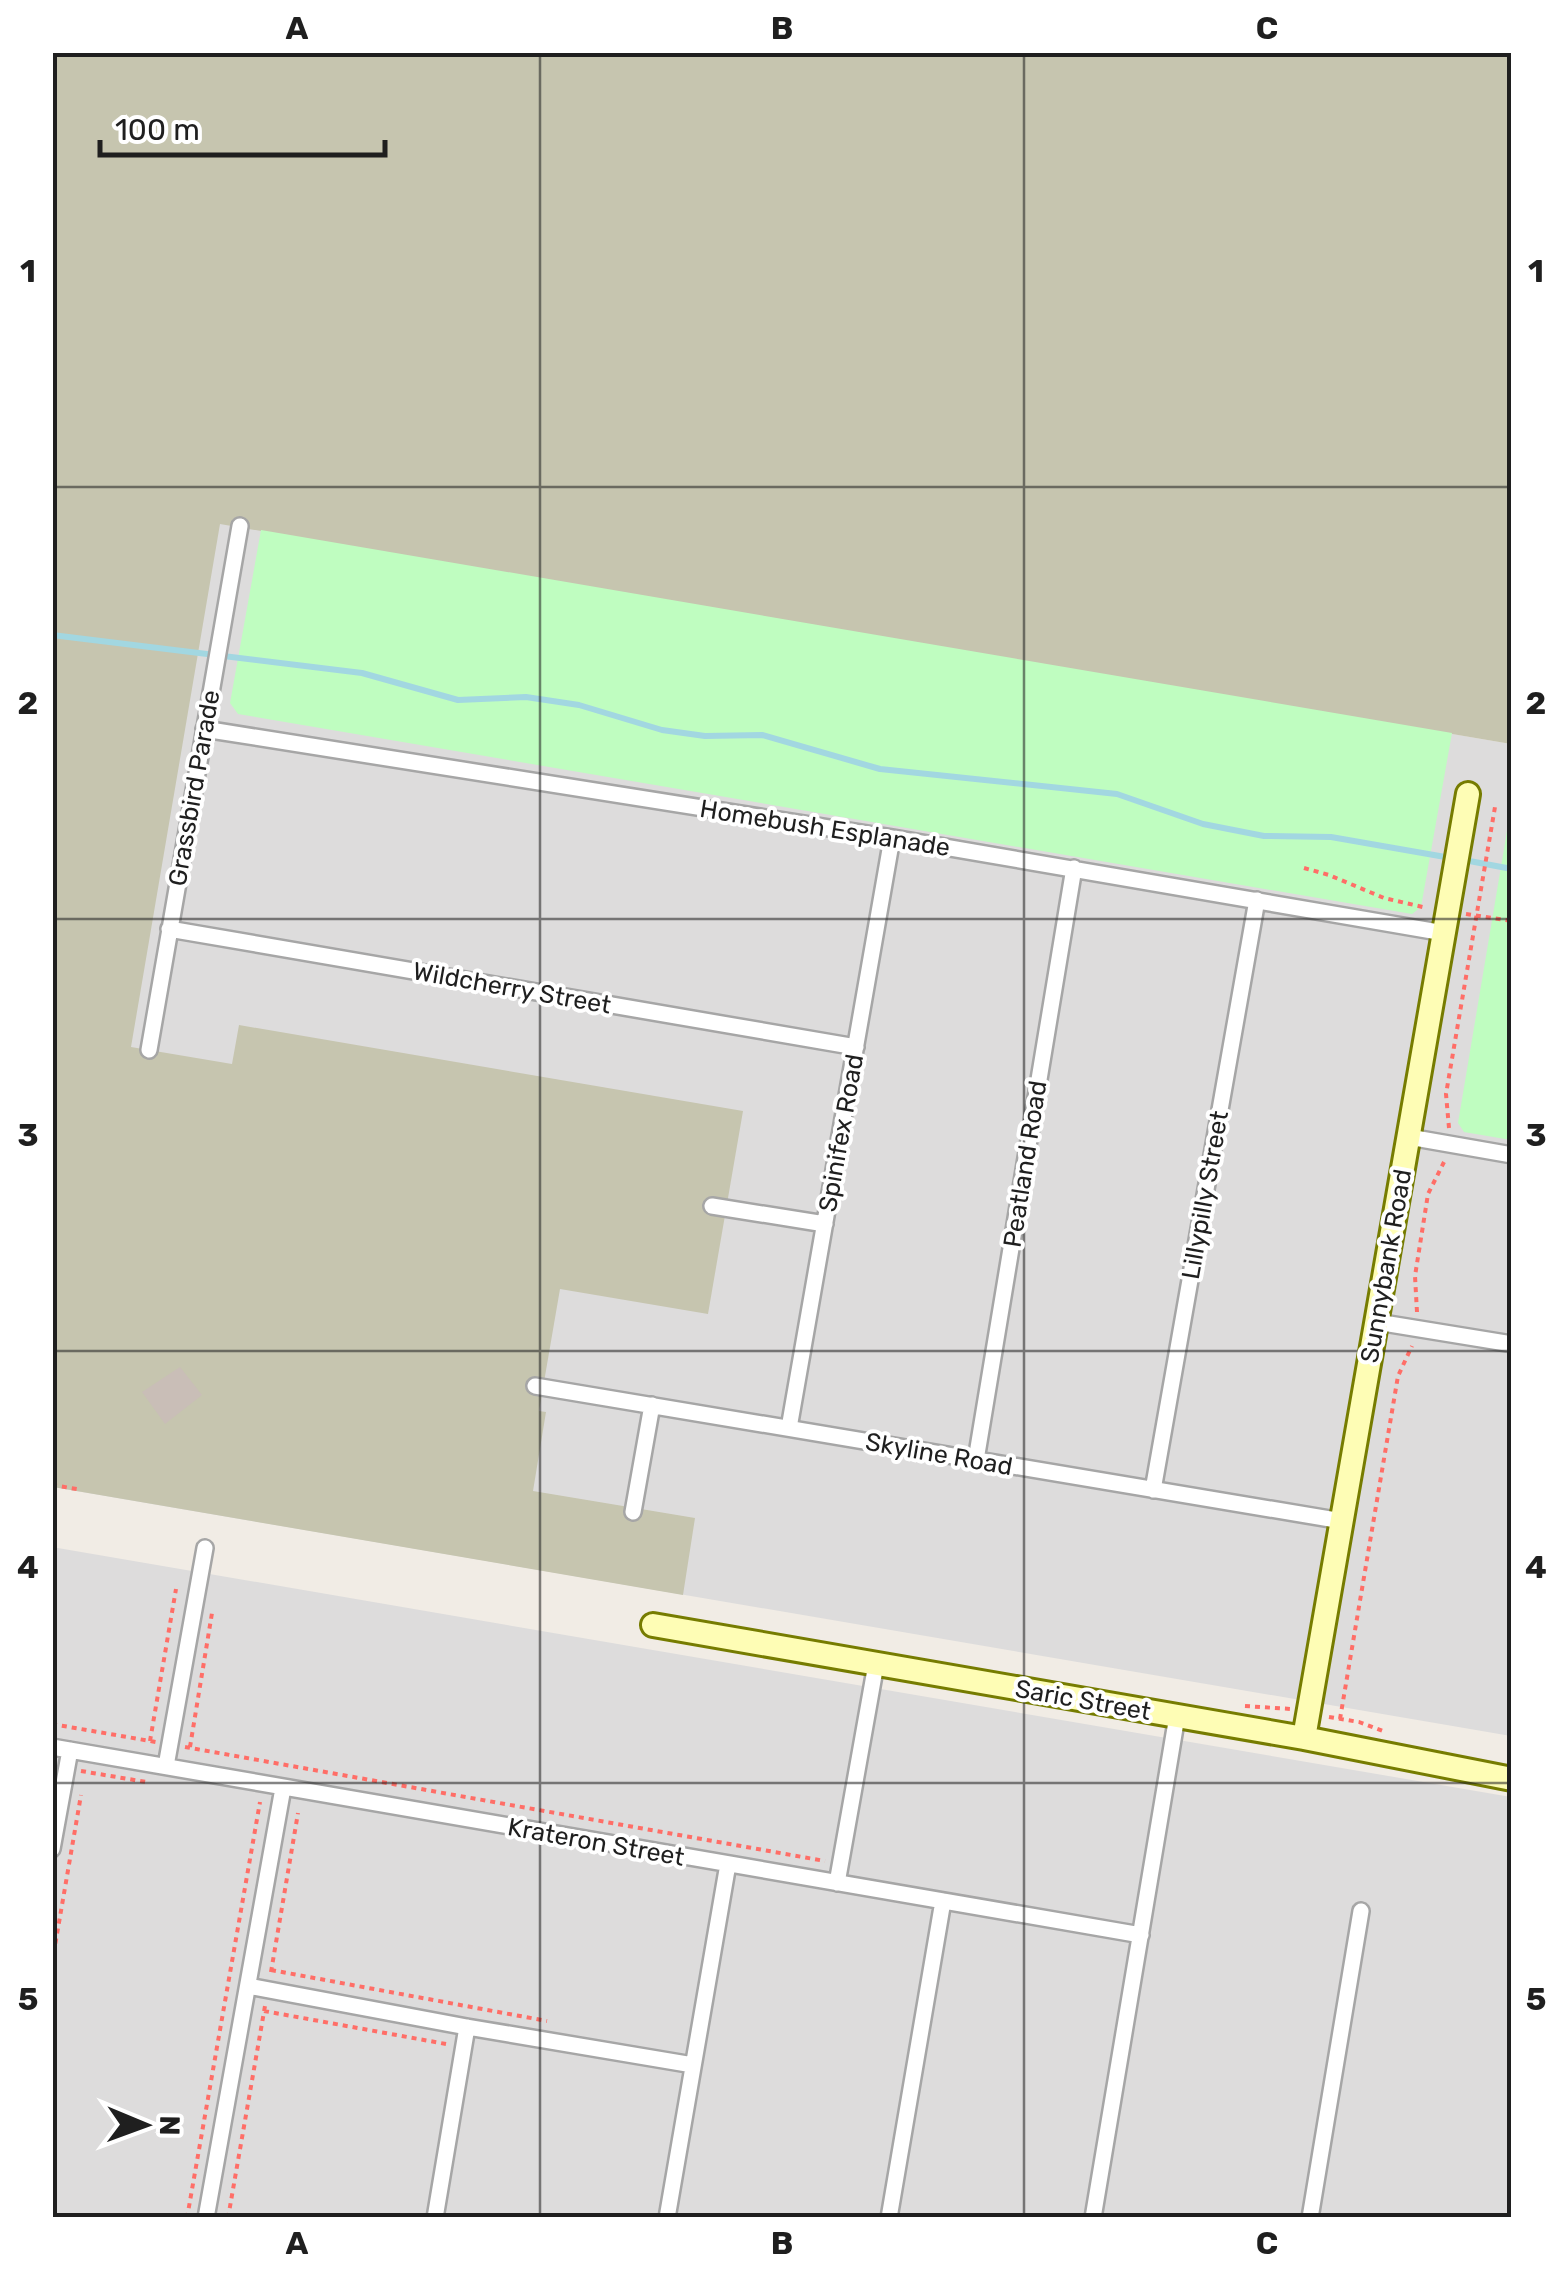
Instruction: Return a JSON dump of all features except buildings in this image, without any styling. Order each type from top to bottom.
[{"type":"street","name":"Grassbird Parade","points":[[149,1050],[240,526]]},
{"type":"street","name":"Homebush Esplanade","points":[[204,729],[1257,900],[1446,923]]},
{"type":"street","name":"Sunnybank Road","points":[[1304,1738],[1468,794]]},
{"type":"street","name":"Spinifex Road","points":[[789,1428],[892,838]]},
{"type":"street","name":"Peatland Road","points":[[976,1460],[1074,868]]},
{"type":"street","name":"Lillypilly Street","points":[[1153,1490],[1257,900]]},
{"type":"street","name":"Wildcherry Street","points":[[169,929],[856,1047]]},
{"type":"street","points":[[1409,1137],[1512,1156]]},
{"type":"street","points":[[712,1206],[825,1224]]},
{"type":"street","points":[[1377,1322],[1512,1344]]},
{"type":"street","name":"Skyline Road","points":[[535,1386],[1342,1521]]},
{"type":"street","points":[[633,1512],[652,1405]]},
{"type":"street","points":[[166,1766],[205,1548]]},
{"type":"street","name":"Saric Street","points":[[653,1626],[1304,1738],[1512,1778]]},
{"type":"street","points":[[836,1883],[876,1664]]},
{"type":"street","points":[[1093,2218],[1177,1716]]},
{"type":"street","name":"Krateron Street","points":[[52,1747],[1141,1935]]},
{"type":"street","points":[[52,1849],[70,1750]]},
{"type":"street","points":[[206,2218],[283,1788]]},
{"type":"street","points":[[667,2218],[728,1864]]},
{"type":"street","points":[[889,2218],[943,1901]]},
{"type":"street","points":[[1310,2218],[1361,1911]]},
{"type":"street","points":[[248,1986],[694,2065]]},
{"type":"street","points":[[435,2218],[467,2027]]},
{"type":"path","points":[[1340,1718],[1398,1376],[1416,1328],[1415,1276],[1428,1194],[1443,1167],[1448,1144],[1446,1094],[1494,807]]},
{"type":"path","points":[[1304,868],[1446,923],[1476,916],[1512,921]]},
{"type":"path","points":[[52,1485],[77,1490]]},
{"type":"path","points":[[150,1741],[176,1589]]},
{"type":"path","points":[[186,1770],[215,1599]]},
{"type":"path","points":[[52,1724],[824,1861]]},
{"type":"path","points":[[89,1753],[93,1732]]},
{"type":"path","points":[[52,1963],[82,1791]]},
{"type":"path","points":[[187,2218],[260,1802]]},
{"type":"path","points":[[298,1808],[271,1970],[563,2024]]},
{"type":"path","points":[[228,2218],[268,1990]]},
{"type":"path","points":[[264,2010],[448,2044]]},
{"type":"shaded area","points":[[52,53],[1511,53],[1511,744],[220,524],[131,1047],[232,1064],[239,1025],[743,1111],[708,1314],[560,1289],[539,1411],[546,1412],[533,1491],[695,1518],[683,1595],[53,1487]]},
{"type":"shaded area","points":[[52,494],[1511,744],[1511,1736],[53,1487]]},
{"type":"shaded area","points":[[52,1547],[1511,1797],[1511,2217],[53,2217]]},
{"type":"green space","points":[[261,530],[1452,733],[1421,907],[1412,914],[238,714],[230,703]]},
{"type":"green space","points":[[1511,807],[1511,1140],[1464,1132],[1458,1123]]},
{"type":"waterway","points":[[52,635],[362,673],[458,700],[526,697],[579,705],[662,730],[705,736],[762,735],[880,769],[1117,794],[1203,824],[1264,836],[1331,837],[1451,858]]},
{"type":"waterway","points":[[1464,860],[1512,869]]}]
